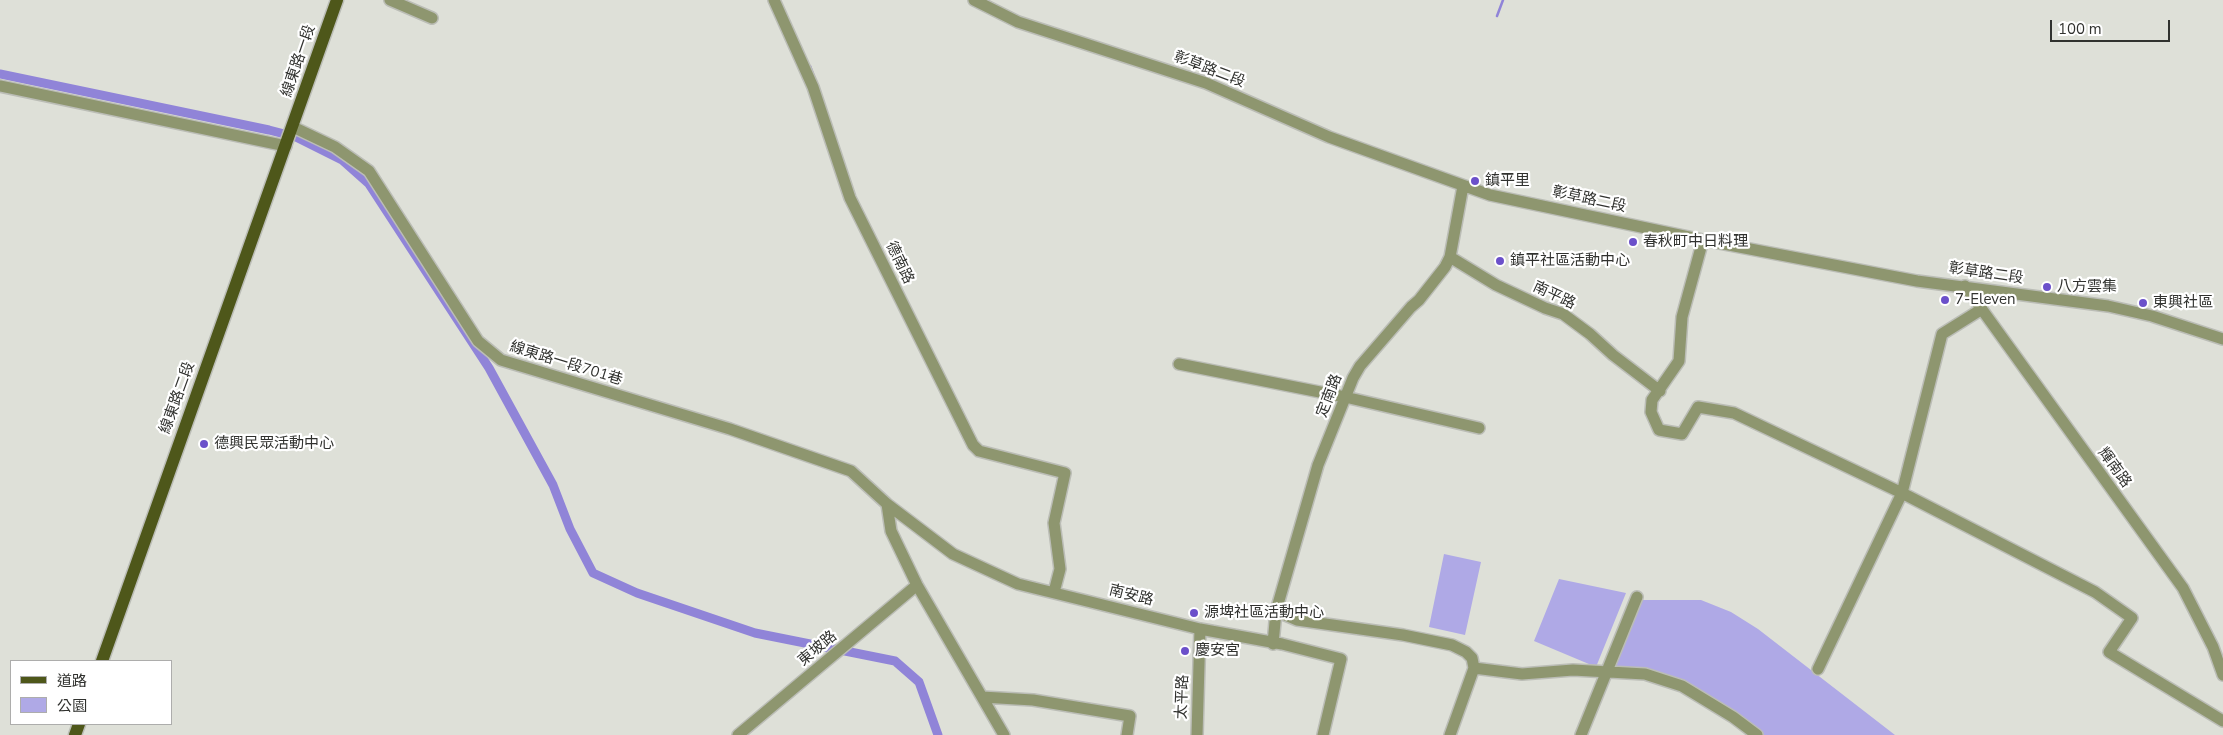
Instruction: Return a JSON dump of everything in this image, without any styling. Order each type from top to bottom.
[{"type":"main road","name":"線東路一段","points":[[286,146],[337,0]]},
{"type":"main road","name":"線東路二段","points":[[102,660],[286,146]]},
{"type":"street","points":[[390,0],[432,18]]},
{"type":"street","name":"德南路","points":[[774,0],[813,87],[850,198],[973,445],[978,451],[1065,473],[1054,523],[1060,569],[1054,592]]},
{"type":"street","name":"彰草路二段","points":[[974,0],[1018,22],[1206,84],[1329,137],[1490,195],[1703,240],[1917,280],[2108,306],[2179,324],[2223,339]]},
{"type":"street","points":[[0,86],[286,146]]},
{"type":"street","name":"線東路一段701巷","points":[[292,130],[335,147],[369,171],[478,341],[500,360],[730,429],[851,471],[887,504],[953,554],[1018,584],[1054,592]]},
{"type":"street","name":"定南路","points":[[1273,644],[1276,611],[1318,465],[1346,397],[1360,366],[1419,300],[1450,257],[1463,186]]},
{"type":"street","points":[[1703,240],[1682,317],[1678,361],[1660,391],[1652,400],[1650,412],[1659,430],[1682,434],[1698,407],[1734,413],[1902,493],[2096,592],[2132,618],[2109,652],[2223,720]]},
{"type":"street","name":"南平路","points":[[1450,257],[1496,285],[1545,308],[1563,314],[1660,391]]},
{"type":"street","name":"輝南路","points":[[1965,286],[2183,588],[2206,633],[2223,675]]},
{"type":"street","points":[[1818,669],[1902,493],[1942,334],[1982,309]]},
{"type":"street","points":[[1179,364],[1346,397],[1479,428]]},
{"type":"street","points":[[887,504],[891,531],[917,585],[1004,735]]},
{"type":"street","name":"東坡路","points":[[738,735],[917,585]]},
{"type":"street","name":"南安路","points":[[1054,592],[1200,629],[1341,659],[1323,735]]},
{"type":"street","points":[[1581,735],[1637,597]]},
{"type":"street","points":[[1276,611],[1297,620],[1403,635],[1452,645],[1472,658],[1474,668],[1450,735]]},
{"type":"street","name":"太平路","points":[[1196,735],[1200,629]]},
{"type":"street","points":[[1474,668],[1522,674],[1573,670],[1646,674],[1682,686],[1733,717],[1757,735]]},
{"type":"street","points":[[982,698],[1033,700],[1130,716],[1127,735]]},
{"type":"green space","points":[[1444,554],[1481,562],[1465,635],[1429,627]]},
{"type":"green space","points":[[1559,579],[1626,593],[1596,667],[1534,641]]},
{"type":"green space","points":[[1641,600],[1701,600],[1731,612],[1758,629],[1895,735],[1753,735],[1725,714],[1656,678],[1608,671]]},
{"type":"waterway","points":[[1497,16],[1503,0]]},
{"type":"waterway","points":[[810,66],[816,82]]},
{"type":"waterway","points":[[0,74],[269,130],[296,137],[342,160],[369,184],[489,368],[553,485],[570,529],[593,573],[637,593],[755,633],[895,661],[919,682],[938,735]]},
{"type":"place","name":"鎮平里","points":[[1475,181]]},
{"type":"place","name":"春秋町中日料理","points":[[1633,242]]},
{"type":"place","name":"鎮平社區活動中心","points":[[1500,261]]},
{"type":"place","name":"八方雲集","points":[[2047,287]]},
{"type":"place","name":"7-Eleven","points":[[1945,300]]},
{"type":"place","name":"東興社區","points":[[2143,303]]},
{"type":"place","name":"德興民眾活動中心","points":[[204,444]]},
{"type":"place","name":"源埤社區活動中心","points":[[1194,613]]},
{"type":"place","name":"慶安宮","points":[[1185,651]]}]
